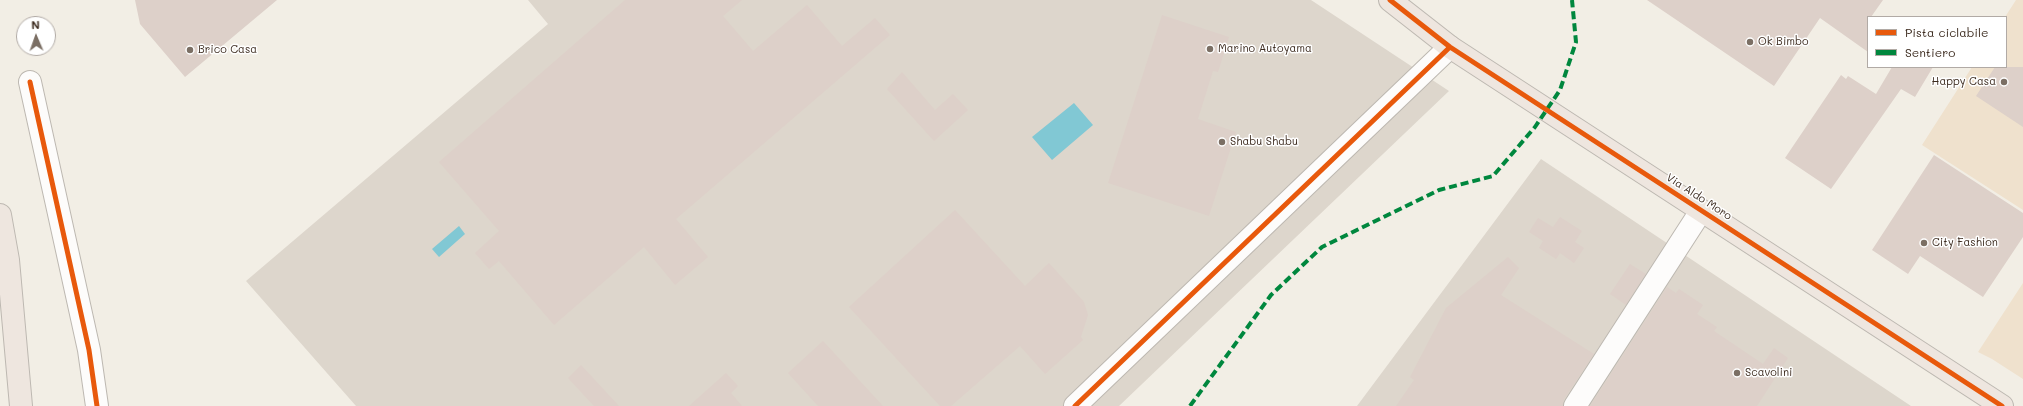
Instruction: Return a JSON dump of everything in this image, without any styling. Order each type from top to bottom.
[{"type":"main road","name":"Via Aldo Moro","points":[[1390,0],[1450,47],[2002,406]]},
{"type":"main road","points":[[0,215],[8,260],[21,406]]},
{"type":"street","points":[[1075,406],[1450,47]]},
{"type":"street","points":[[30,82],[89,350],[97,406]]},
{"type":"street","points":[[1575,406],[1701,210]]},
{"type":"shaded area","points":[[528,0],[1311,0],[1449,91],[1119,406],[356,406],[246,281],[548,24]]},
{"type":"shaded area","points":[[2016,0],[2023,0],[2023,210],[1922,145],[1971,68],[2007,68],[2007,16],[2006,16]]},
{"type":"shaded area","points":[[1541,159],[1911,406],[1357,406]]},
{"type":"shaded area","points":[[2023,283],[2023,379],[1992,359],[1978,352]]},
{"type":"water","points":[[1074,103],[1093,125],[1052,160],[1032,137]]},
{"type":"water","points":[[459,226],[465,234],[439,257],[432,249]]},
{"type":"building","name":"Brico Casa","points":[[135,0],[277,0],[185,77],[140,24]]},
{"type":"building","points":[[625,0],[742,0],[723,16],[753,51],[807,5],[842,46],[875,18],[890,35],[676,219],[708,257],[675,285],[644,247],[554,325],[499,261],[489,269],[475,253],[499,231],[439,162]]},
{"type":"building","points":[[1647,0],[1883,0],[1872,16],[1867,16],[1867,51],[1820,18],[1774,86]]},
{"type":"building","points":[[1162,15],[1229,37],[1218,72],[1213,71],[1198,119],[1236,132],[1209,216],[1108,183]]},
{"type":"building","name":"Happy Casa","points":[[2023,67],[2023,127],[1976,96],[1994,68]]},
{"type":"building","points":[[1891,68],[1932,68],[1915,97],[1901,89],[1831,189],[1785,158],[1841,75],[1846,79],[1848,76],[1876,94]]},
{"type":"building","points":[[902,72],[935,110],[953,94],[968,110],[934,141],[887,89]]},
{"type":"building","points":[[1934,155],[2023,213],[2023,237],[1983,297],[1920,256],[1908,274],[1872,250]]},
{"type":"building","points":[[955,210],[1025,286],[1049,263],[1084,302],[1088,315],[1081,337],[1083,340],[1045,374],[1020,346],[951,406],[940,406],[849,307]]},
{"type":"building","points":[[1560,217],[1582,231],[1575,242],[1584,248],[1574,263],[1560,253],[1556,259],[1539,248],[1543,241],[1529,232],[1538,218],[1553,227]]},
{"type":"building","points":[[1508,257],[1519,268],[1501,295],[1594,354],[1564,399],[1563,406],[1396,406],[1414,380],[1410,377],[1446,308]]},
{"type":"building","points":[[1630,264],[1646,274],[1626,305],[1610,294]]},
{"type":"building","points":[[1667,287],[1676,293],[1679,289],[1703,305],[1697,314],[1717,327],[1714,331],[1763,364],[1774,348],[1788,358],[1757,406],[1590,406]]},
{"type":"building","points":[[823,341],[883,406],[818,406],[788,373]]},
{"type":"building","points":[[581,365],[619,406],[594,406],[568,378]]},
{"type":"building","points":[[726,373],[738,386],[731,393],[742,406],[689,406]]},
{"type":"marked path","points":[[1190,406],[1271,295],[1322,247],[1439,190],[1493,176],[1535,127],[1560,90],[1576,42],[1572,0]]},
{"type":"cycle path","points":[[1390,0],[1450,47],[2002,406]]},
{"type":"cycle path","points":[[1075,406],[1450,47]]},
{"type":"cycle path","points":[[30,82],[89,350],[97,406]]},
{"type":"place","name":"Ok Bimbo","points":[[1750,42]]},
{"type":"place","name":"Marino Autoyama","points":[[1210,49]]},
{"type":"place","name":"Brico Casa","points":[[190,50]]},
{"type":"place","name":"Happy Casa","points":[[2004,82]]},
{"type":"place","name":"Shabu Shabu","points":[[1222,142]]},
{"type":"place","name":"City Fashion","points":[[1924,243]]},
{"type":"place","name":"Scavolini","points":[[1737,373]]}]
